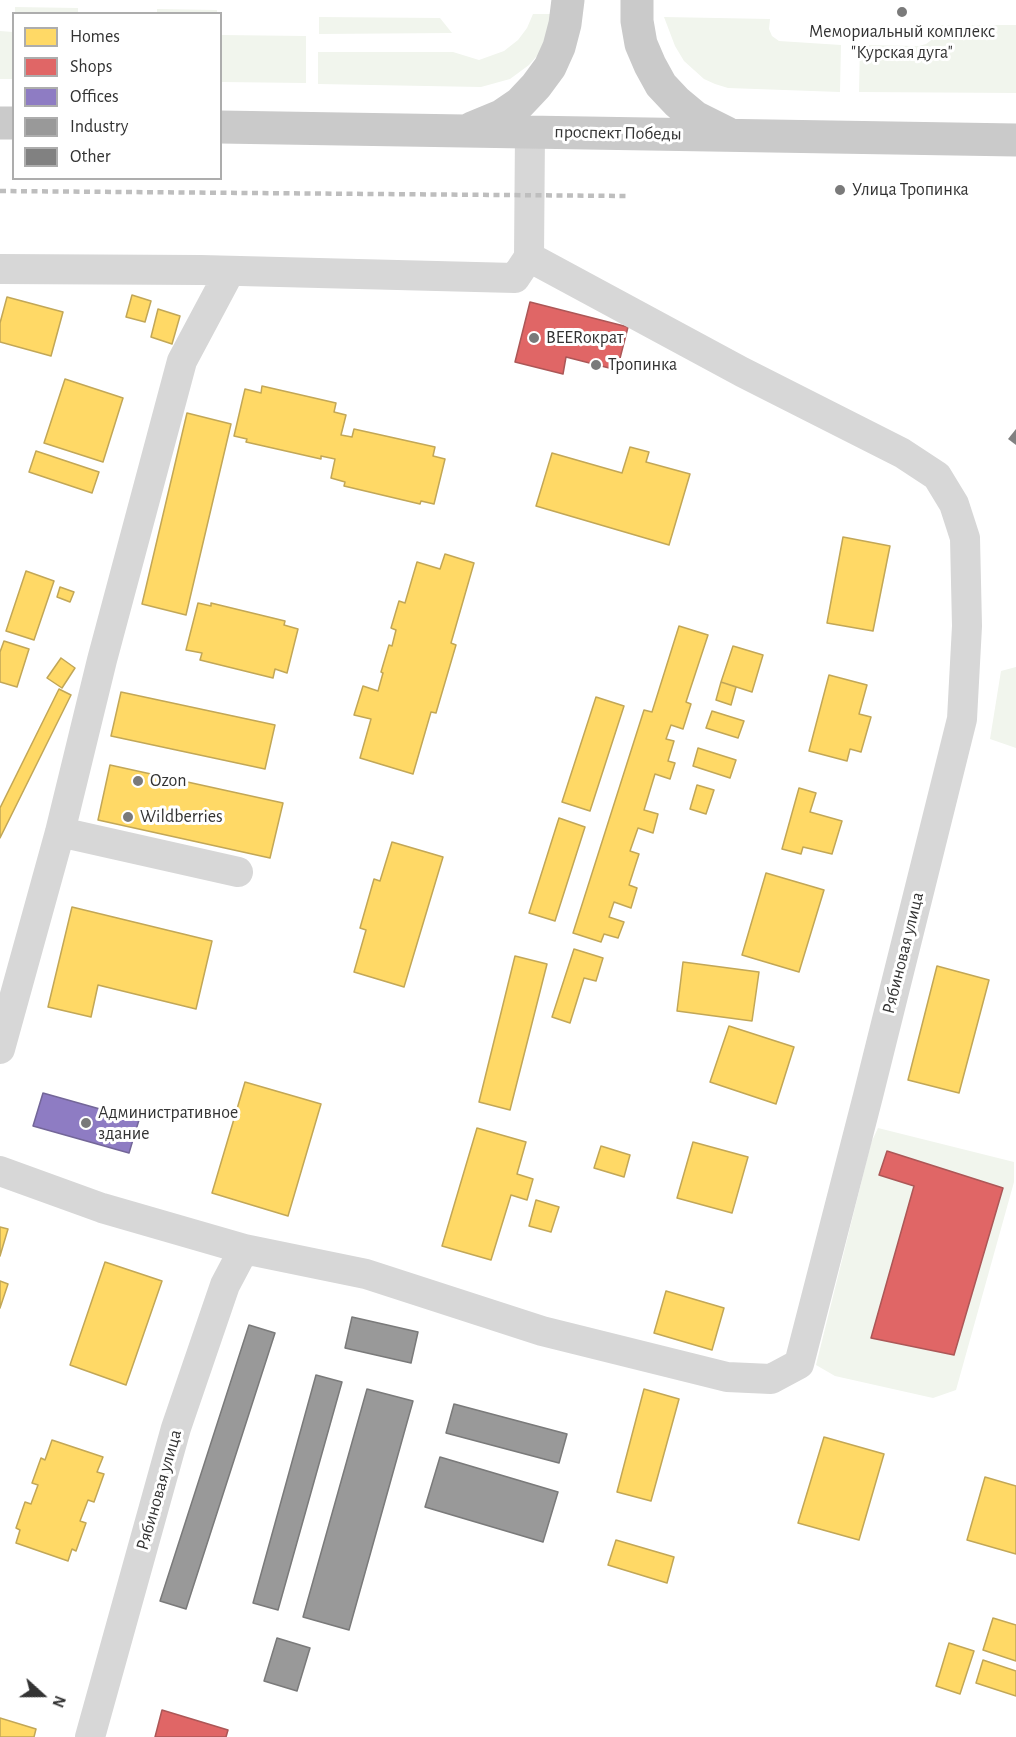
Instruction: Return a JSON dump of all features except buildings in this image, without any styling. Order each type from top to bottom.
[{"type":"main road","points":[[462,131],[501,116],[520,103],[536,86],[550,68],[559,46],[568,0]]},
{"type":"main road","points":[[637,0],[637,21],[641,44],[662,85],[676,102],[694,117],[733,135]]},
{"type":"main road","name":"проспект Победы","points":[[222,127],[1016,140]]},
{"type":"street","points":[[0,269],[231,271],[515,278],[530,257],[530,132]]},
{"type":"street","name":"Рябиновая улица","points":[[90,1737],[176,1428],[225,1285],[244,1249],[366,1274],[542,1331],[727,1377],[771,1378],[799,1364],[962,719],[967,626],[965,538],[954,504],[937,476],[902,453],[742,372],[530,257]]},
{"type":"street","points":[[0,1050],[60,832],[105,649],[182,361],[231,271]]},
{"type":"street","points":[[60,832],[238,872]]},
{"type":"street","points":[[0,1171],[102,1208],[244,1249]]},
{"type":"shaded area","points":[[15,7],[78,8],[78,12],[15,12]]},
{"type":"shaded area","points":[[157,9],[217,10],[217,12],[157,12]]},
{"type":"shaded area","points":[[533,14],[558,14],[544,48],[529,65],[510,79],[481,87],[318,84],[318,52],[453,52],[479,60],[504,51],[518,40]]},
{"type":"shaded area","points":[[319,17],[440,18],[452,33],[319,34]]},
{"type":"shaded area","points":[[664,17],[770,19],[769,29],[772,36],[779,41],[841,45],[840,92],[728,88],[715,84],[704,79],[684,61],[675,46]]},
{"type":"shaded area","points":[[939,25],[1016,25],[1016,93],[859,92],[860,45],[919,46],[934,38]]},
{"type":"shaded area","points":[[0,31],[12,32],[12,79],[0,79]]},
{"type":"shaded area","points":[[222,35],[306,36],[306,83],[222,82]]},
{"type":"shaded area","points":[[1016,667],[1016,748],[990,739],[1001,671]]},
{"type":"shaded area","points":[[878,1128],[1014,1162],[1014,1182],[956,1390],[933,1398],[835,1376],[816,1365],[871,1143]]},
{"type":"railway","points":[[0,191],[628,196]]},
{"type":"place","name":"Мемориальный комплекс \"Курская дуга\"","points":[[902,12]]},
{"type":"place","name":"Улица Тропинка","points":[[840,190]]},
{"type":"place","name":"BEERократ","points":[[534,338]]},
{"type":"place","name":"Тропинка","points":[[596,365]]},
{"type":"place","name":"Ozon","points":[[138,781]]},
{"type":"place","name":"Wildberries","points":[[128,817]]},
{"type":"place","name":"Административное здание","points":[[86,1123]]}]
